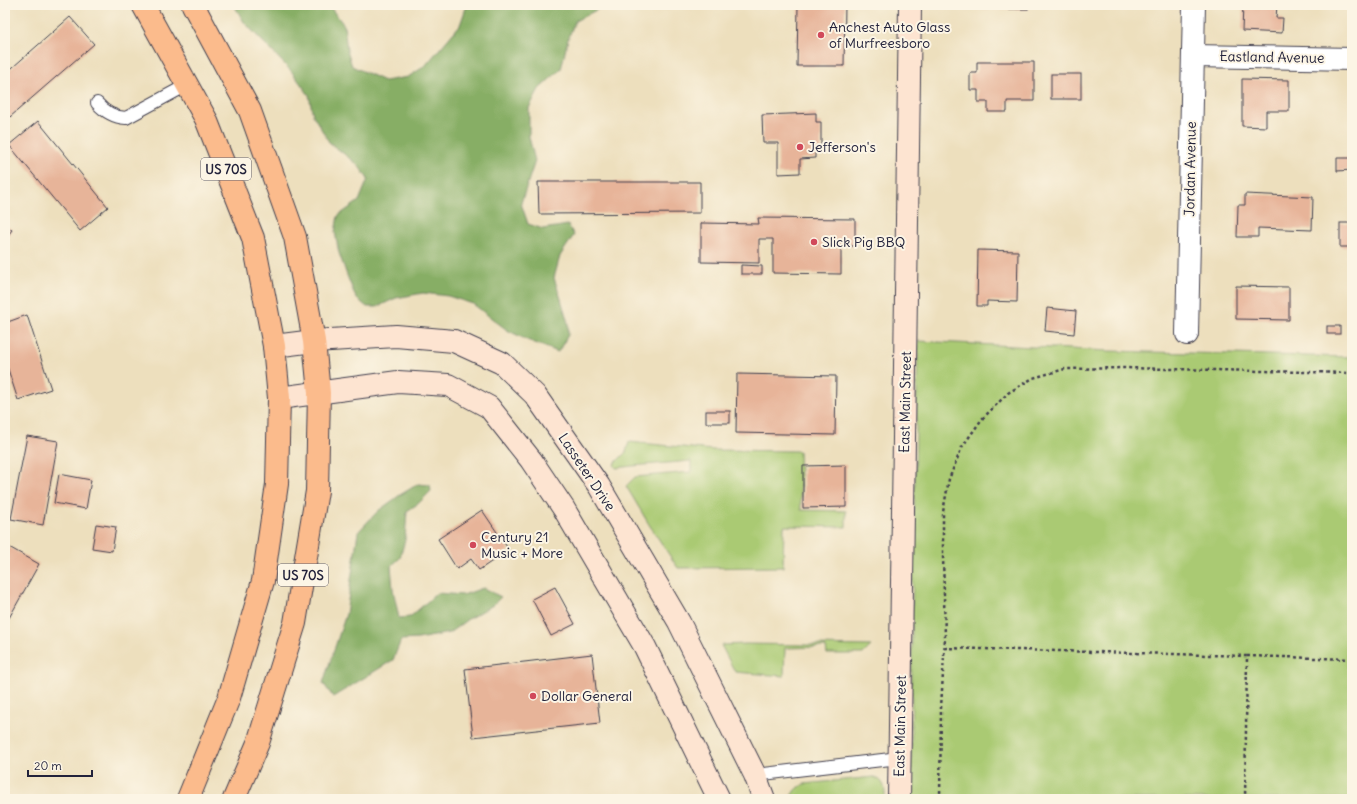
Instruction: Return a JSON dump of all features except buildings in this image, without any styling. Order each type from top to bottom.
[{"type":"main road","name":"US 70S","points":[[142,5],[206,120],[253,238],[274,346],[279,398],[277,484],[263,581],[230,698],[188,799]]},
{"type":"main road","name":"US 70S","points":[[193,5],[250,111],[295,237],[314,341],[319,393],[317,491],[295,623],[258,742],[234,799]]},
{"type":"street","name":"East Main Street","points":[[899,799],[910,5]]},
{"type":"street","name":"Jordan Avenue","points":[[1187,334],[1194,5]]},
{"type":"street","name":"Eastland Avenue","points":[[1192,56],[1352,59]]},
{"type":"street","name":"Lasseter Drive","points":[[274,346],[314,341],[396,336],[454,341],[502,363],[535,395],[599,486],[676,615],[754,775],[764,799]]},
{"type":"street","points":[[279,398],[398,382],[448,386],[489,407],[531,460],[564,509],[631,623],[645,647],[719,799]]},
{"type":"lane","points":[[97,102],[105,111],[118,118],[126,118],[187,85]]},
{"type":"lane","points":[[754,775],[899,758]]},
{"type":"path","points":[[940,799],[941,708],[944,648],[943,512],[949,480],[962,447],[982,419],[1008,393],[1033,378],[1064,369],[1132,368],[1352,373]]},
{"type":"path","points":[[944,648],[1352,659]]},
{"type":"path","points":[[1246,799],[1247,656]]},
{"type":"green space","points":[[234,5],[326,5],[330,7],[344,25],[347,51],[352,66],[384,81],[408,77],[425,66],[460,25],[467,5],[606,5],[575,21],[568,39],[561,69],[539,89],[529,108],[529,137],[535,161],[521,203],[528,224],[543,229],[568,225],[574,235],[560,256],[554,278],[568,323],[568,335],[558,352],[527,340],[507,330],[473,304],[448,296],[423,293],[396,298],[377,307],[367,307],[356,298],[339,253],[335,232],[338,216],[359,201],[368,179],[358,165],[329,142],[313,115],[309,95],[292,72],[244,22]]},
{"type":"green space","points":[[918,341],[1109,351],[1352,357],[1352,799],[911,799],[912,612]]},
{"type":"green space","points":[[629,442],[713,450],[799,451],[801,510],[846,511],[846,527],[784,526],[783,567],[678,568],[626,486],[635,477],[691,472],[691,461],[616,468],[614,464],[626,452]]},
{"type":"green space","points":[[418,484],[430,485],[431,491],[419,503],[407,511],[405,540],[400,558],[391,566],[393,589],[399,618],[410,617],[437,593],[463,595],[483,588],[501,597],[493,605],[468,619],[449,633],[418,639],[401,640],[393,660],[333,697],[323,683],[346,614],[358,532],[378,511]]},
{"type":"green space","points":[[721,645],[871,646],[863,654],[827,654],[826,647],[785,648],[784,676],[735,672]]},
{"type":"green space","points":[[874,777],[884,785],[885,799],[789,799],[795,790],[804,784]]},
{"type":"place","name":"Anchest Auto Glass of Murfreesboro","points":[[821,35]]},
{"type":"place","name":"Jefferson's","points":[[800,147]]},
{"type":"place","name":"Slick Pig BBQ","points":[[814,242]]},
{"type":"place","name":"Century 21 Music + More","points":[[473,545]]},
{"type":"place","name":"Dollar General","points":[[533,696]]}]
